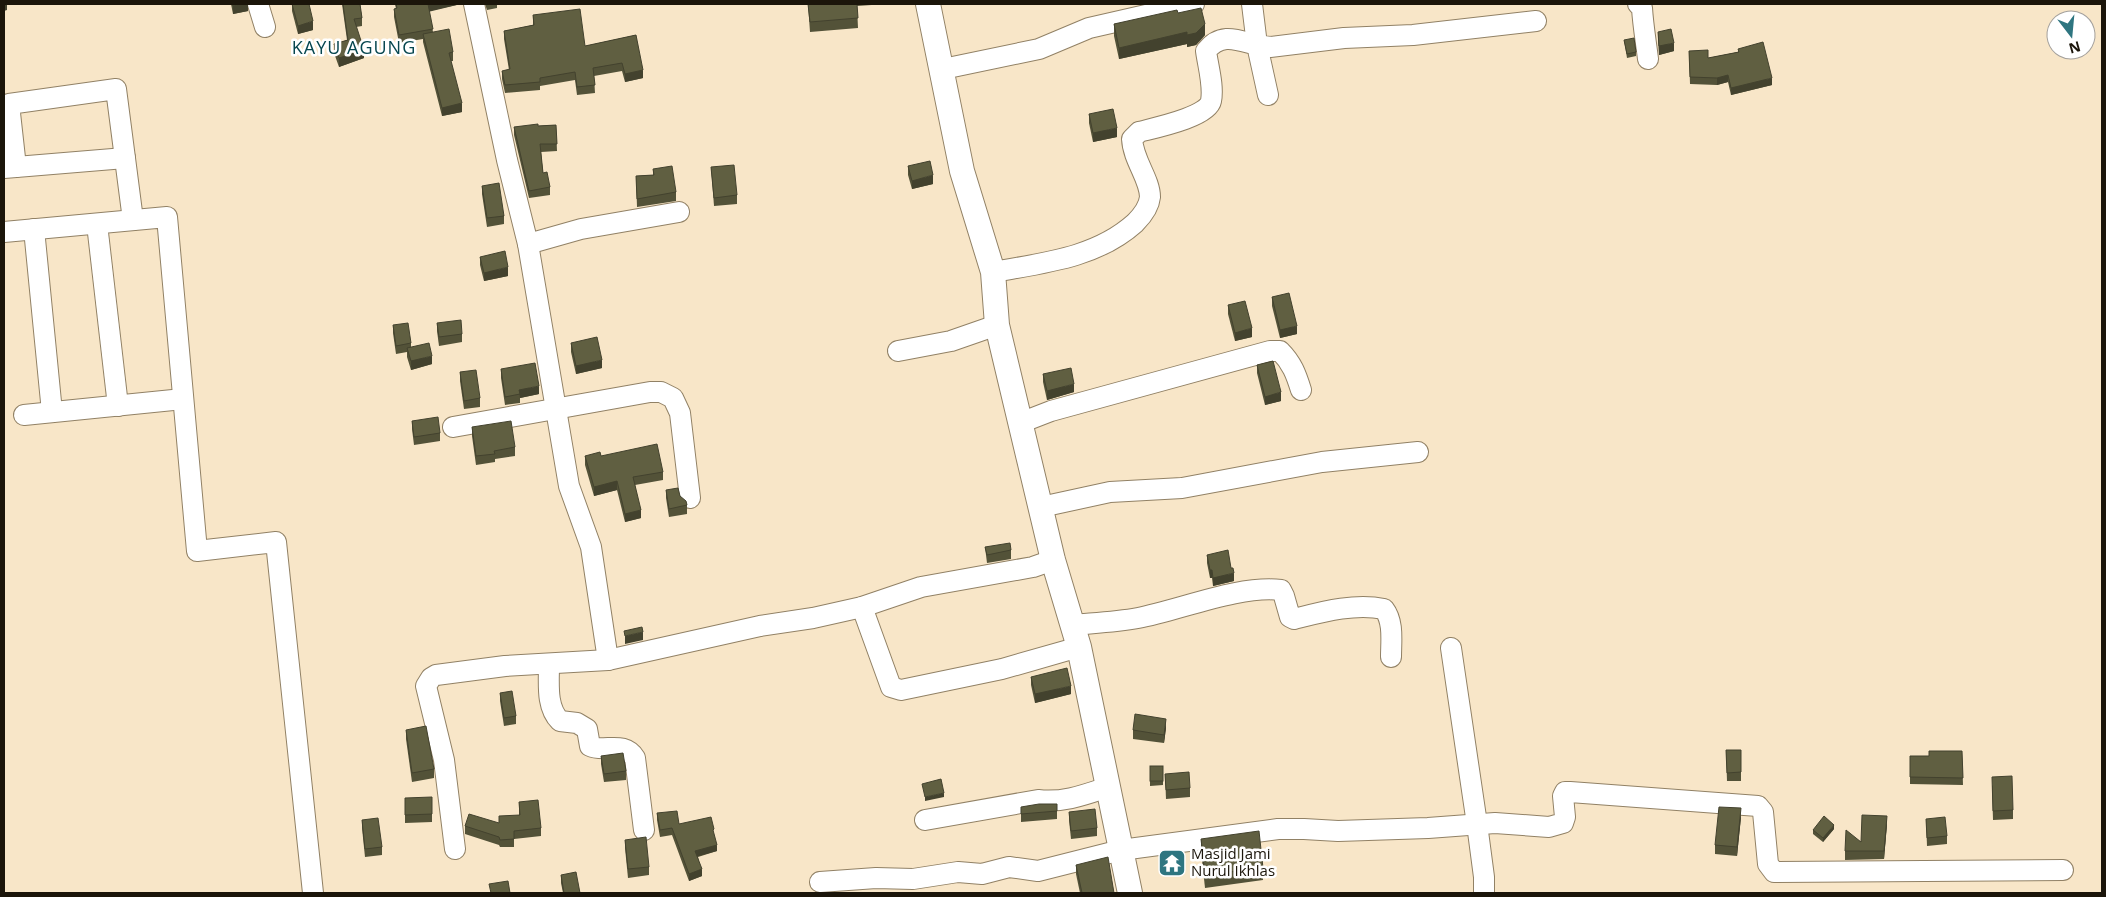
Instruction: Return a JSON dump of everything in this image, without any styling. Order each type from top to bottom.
[{"type":"street","points":[[258,4],[264,27]]},
{"type":"street","points":[[474,4],[507,160],[528,244],[569,486],[591,547],[608,660]]},
{"type":"street","points":[[928,4],[943,68],[962,171],[993,272],[997,325],[1053,560],[1076,636],[1130,893]]},
{"type":"street","points":[[943,68],[1039,49],[1089,28],[1194,4]]},
{"type":"street","points":[[1252,4],[1268,95]]},
{"type":"street","points":[[1638,4],[1642,8],[1641,20],[1645,30],[1648,59]]},
{"type":"street","points":[[993,272],[1054,262],[1083,254],[1110,241],[1127,230],[1144,215],[1150,197],[1147,183],[1132,150],[1133,136],[1138,132],[1202,112],[1211,104],[1212,93],[1206,51],[1211,44],[1225,38],[1270,47],[1344,38],[1412,35],[1536,21]]},
{"type":"street","points":[[125,158],[10,168],[9,104],[116,89],[125,158],[132,220]]},
{"type":"street","points":[[528,244],[581,230],[679,212]]},
{"type":"street","points":[[4,232],[167,217],[197,551],[276,542],[313,893]]},
{"type":"street","points":[[97,224],[118,406]]},
{"type":"street","points":[[34,229],[52,412]]},
{"type":"street","points":[[898,351],[951,341],[997,325]]},
{"type":"street","points":[[1020,423],[1052,411],[1270,351],[1280,351],[1287,358],[1295,369],[1301,390]]},
{"type":"street","points":[[453,427],[650,392],[661,392],[673,398],[680,413],[690,498]]},
{"type":"street","points":[[24,415],[183,399]]},
{"type":"street","points":[[1041,507],[1110,492],[1182,488],[1322,462],[1418,452]]},
{"type":"street","points":[[455,850],[444,760],[426,686],[431,678],[444,674],[505,666],[608,660],[760,626],[812,618],[862,607],[922,587],[1033,567],[1053,560]]},
{"type":"street","points":[[862,607],[891,687],[896,690],[1002,669],[1076,636],[1214,599],[1271,589],[1281,590],[1290,617],[1294,618],[1330,610],[1375,607],[1384,609],[1389,615],[1391,657]]},
{"type":"street","points":[[1451,648],[1477,824],[1484,877],[1484,893]]},
{"type":"street","points":[[549,664],[550,695],[553,713],[560,721],[577,723],[586,729],[590,746],[597,749],[622,748],[631,752],[634,758],[644,830]]},
{"type":"street","points":[[925,820],[1038,800],[1067,800],[1108,787]]},
{"type":"street","points":[[820,882],[876,878],[913,879],[958,872],[982,874],[1009,867],[1038,871],[1121,850],[1278,830],[1338,831],[1428,828],[1495,823],[1537,827],[1557,826],[1563,823],[1565,817],[1563,796],[1565,792],[1758,806],[1763,812],[1768,864],[1774,872],[2063,870]]},
{"type":"building","points":[[292,4],[309,4],[313,21],[298,26]]},
{"type":"building","points":[[343,4],[360,4],[362,18],[354,19],[364,50],[339,58],[334,44],[348,40]]},
{"type":"building","points":[[396,4],[428,4],[433,29],[399,35],[394,9],[397,8]]},
{"type":"building","points":[[808,4],[857,4],[858,18],[810,22]]},
{"type":"building","points":[[1201,8],[1205,24],[1196,33],[1187,35],[1187,32],[1119,48],[1114,24],[1177,10],[1178,13]]},
{"type":"building","points":[[580,9],[585,46],[636,35],[643,70],[625,74],[622,63],[593,68],[595,85],[577,87],[575,72],[540,78],[540,82],[505,85],[502,71],[510,69],[504,31],[534,25],[533,15]]},
{"type":"building","points":[[449,29],[453,52],[449,53],[462,103],[442,108],[423,34]]},
{"type":"building","points":[[1671,29],[1674,43],[1659,46],[1658,32]]},
{"type":"building","points":[[1634,38],[1636,52],[1627,54],[1624,40]]},
{"type":"building","points":[[1763,42],[1772,78],[1731,88],[1728,75],[1717,78],[1690,77],[1689,51],[1708,50],[1708,58],[1739,52],[1738,49]]},
{"type":"building","points":[[1113,109],[1117,128],[1093,133],[1089,114]]},
{"type":"building","points":[[538,124],[538,126],[556,125],[557,144],[540,144],[543,173],[547,172],[550,187],[529,191],[514,127]]},
{"type":"building","points":[[930,161],[933,175],[912,181],[908,166]]},
{"type":"building","points":[[734,165],[737,195],[714,198],[711,167]]},
{"type":"building","points":[[672,166],[676,192],[637,199],[636,176],[654,175],[653,169]]},
{"type":"building","points":[[499,183],[504,216],[487,218],[482,186]]},
{"type":"building","points":[[505,251],[508,267],[484,273],[480,257]]},
{"type":"building","points":[[1289,293],[1297,326],[1280,330],[1272,297]]},
{"type":"building","points":[[1245,301],[1252,328],[1235,333],[1228,305]]},
{"type":"building","points":[[461,320],[462,334],[439,337],[437,323]]},
{"type":"building","points":[[408,323],[411,343],[396,346],[393,325]]},
{"type":"building","points":[[597,337],[602,360],[576,366],[571,343]]},
{"type":"building","points":[[429,343],[432,356],[411,361],[407,348]]},
{"type":"building","points":[[1273,361],[1281,392],[1265,397],[1257,365]]},
{"type":"building","points":[[535,363],[539,386],[519,390],[520,394],[505,397],[501,369]]},
{"type":"building","points":[[1071,368],[1074,384],[1047,391],[1043,374]]},
{"type":"building","points":[[476,370],[480,398],[464,401],[460,372]]},
{"type":"building","points":[[438,417],[440,433],[414,437],[412,421]]},
{"type":"building","points":[[511,421],[515,447],[494,451],[495,454],[476,456],[472,427]]},
{"type":"building","points":[[657,444],[663,472],[633,477],[641,510],[625,514],[617,481],[594,487],[585,456],[600,452],[601,456]]},
{"type":"building","points":[[678,488],[680,496],[686,501],[687,505],[669,509],[666,490]]},
{"type":"building","points":[[1010,543],[1011,550],[987,555],[985,547]]},
{"type":"building","points":[[1228,550],[1231,568],[1233,568],[1234,573],[1213,578],[1207,555]]},
{"type":"building","points":[[642,627],[643,632],[625,636],[624,631]]},
{"type":"building","points":[[1067,668],[1071,686],[1035,694],[1031,677]]},
{"type":"building","points":[[512,691],[516,716],[504,718],[500,693]]},
{"type":"building","points":[[1135,714],[1166,719],[1164,735],[1133,730]]},
{"type":"building","points":[[426,726],[434,769],[412,773],[406,730]]},
{"type":"building","points":[[1726,750],[1741,750],[1741,772],[1727,773]]},
{"type":"building","points":[[1929,751],[1962,751],[1963,778],[1910,777],[1910,756],[1929,756]]},
{"type":"building","points":[[623,753],[626,771],[604,774],[601,756]]},
{"type":"building","points":[[1150,766],[1163,766],[1163,781],[1150,781]]},
{"type":"building","points":[[1189,772],[1190,788],[1166,790],[1165,774]]},
{"type":"building","points":[[2012,776],[2013,810],[1993,811],[1992,777]]},
{"type":"building","points":[[941,779],[944,793],[925,797],[922,784]]},
{"type":"building","points":[[432,797],[432,814],[405,815],[405,798]]},
{"type":"building","points":[[538,800],[541,828],[514,831],[514,839],[500,840],[499,837],[465,826],[469,814],[499,823],[499,816],[520,815],[519,802]]},
{"type":"building","points":[[1057,804],[1057,811],[1021,814],[1021,807]]},
{"type":"building","points":[[1719,807],[1741,808],[1737,847],[1715,845]]},
{"type":"building","points":[[1095,809],[1097,828],[1071,831],[1069,812]]},
{"type":"building","points":[[677,811],[679,824],[711,817],[714,829],[717,845],[695,851],[702,869],[689,874],[672,828],[660,830],[657,813]]},
{"type":"building","points":[[1862,815],[1887,816],[1884,851],[1845,851],[1846,830],[1861,842]]},
{"type":"building","points":[[1824,816],[1834,825],[1823,838],[1813,830]]},
{"type":"building","points":[[1945,817],[1947,836],[1927,838],[1926,819]]},
{"type":"building","points":[[378,818],[382,847],[365,849],[362,820]]},
{"type":"building","points":[[1259,831],[1263,868],[1205,875],[1201,839]]},
{"type":"building","points":[[646,837],[649,867],[628,869],[625,840]]},
{"type":"building","points":[[1108,857],[1114,893],[1082,893],[1076,865]]},
{"type":"building","points":[[576,872],[580,893],[564,893],[561,875]]},
{"type":"building","points":[[508,881],[510,893],[491,893],[489,884]]},
{"type":"place","name":"Masjid Jami Nurul Ikhlas","points":[[1172,863]]},
{"type":"district","name":"KAYU AGUNG","points":[[354,48]]}]
